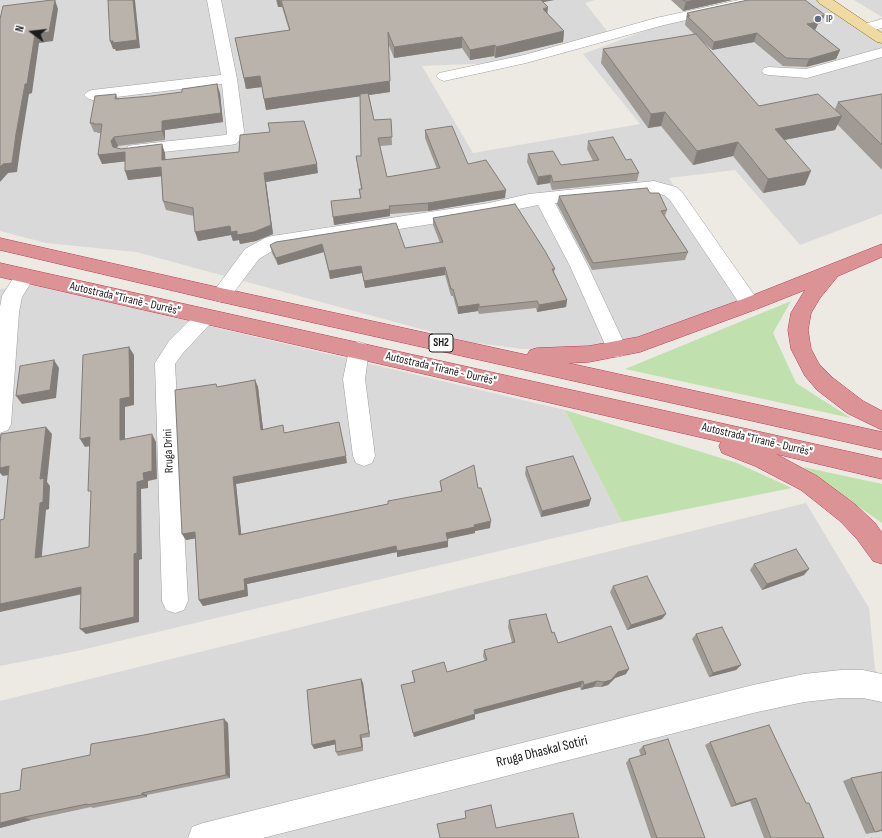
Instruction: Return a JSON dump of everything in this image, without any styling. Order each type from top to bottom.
[{"type":"highway","name":"Autostrada \"Tiranë - Durrës\"","points":[[0,244],[882,441]]},
{"type":"highway","points":[[488,354],[556,356],[589,354],[640,344],[750,304],[882,250]]},
{"type":"highway","name":"Autostrada \"Tiranë - Durrës\"","points":[[0,270],[882,469]]},
{"type":"highway","points":[[833,271],[813,293],[801,313],[798,330],[801,349],[812,370],[825,384],[855,406],[882,421]]},
{"type":"highway","points":[[542,392],[597,411],[722,443],[763,458],[809,483],[848,513],[866,531],[882,553]]},
{"type":"main road","points":[[824,0],[882,39]]},
{"type":"main road","points":[[846,0],[882,23]]},
{"type":"street","points":[[124,151],[230,140],[235,136],[236,131],[228,79],[214,0]]},
{"type":"street","points":[[444,76],[526,58],[661,21],[758,0]]},
{"type":"street","points":[[866,28],[882,23]]},
{"type":"street","points":[[769,71],[807,74],[882,52]]},
{"type":"street","points":[[92,95],[228,79]]},
{"type":"street","points":[[221,294],[252,254],[272,242],[489,209],[544,199],[654,187],[670,191],[676,196],[750,304]]},
{"type":"street","points":[[544,199],[579,266],[617,349]]},
{"type":"street","points":[[0,424],[9,312],[12,296],[25,276]]},
{"type":"street","name":"Rruga Drini","points":[[175,601],[165,363],[176,347],[205,317]]},
{"type":"street","points":[[359,350],[354,379],[364,456]]},
{"type":"street","name":"Rruga Dhaskal Sotiri","points":[[203,838],[753,699],[804,688],[841,684],[863,684],[882,688]]},
{"type":"shaded area","points":[[0,0],[595,0],[585,3],[611,36],[498,63],[422,66],[473,153],[640,124],[583,54],[666,23],[756,0],[821,0],[882,42],[882,214],[800,245],[735,170],[669,178],[744,301],[640,337],[590,349],[522,349],[469,342],[136,252],[46,243],[0,231]]},
{"type":"shaded area","points":[[854,0],[882,0],[882,17]]},
{"type":"shaded area","points":[[36,285],[565,410],[622,522],[77,651],[0,666],[0,289]]},
{"type":"shaded area","points":[[806,503],[869,608],[875,669],[882,681],[882,838],[0,838],[0,701]]},
{"type":"green space","points":[[791,301],[773,333],[796,383],[851,418],[625,369]]},
{"type":"green space","points":[[565,410],[737,463],[792,488],[622,522]]},
{"type":"green space","points":[[803,467],[882,484],[882,523]]},
{"type":"building","points":[[55,0],[49,32],[35,34],[12,163],[3,164],[0,167],[0,19],[3,6]]},
{"type":"building","points":[[108,0],[133,0],[137,40],[113,43],[113,41],[110,41]]},
{"type":"building","points":[[281,0],[541,0],[548,7],[543,9],[564,31],[496,47],[495,45],[470,50],[462,37],[394,47],[388,32],[390,81],[264,99],[260,76],[244,78],[235,38],[290,30]]},
{"type":"building","points":[[683,0],[695,0],[686,2]]},
{"type":"building","points":[[748,0],[805,0],[825,15],[814,18],[819,22],[807,24],[840,50],[809,59],[786,58],[757,33],[714,42],[687,16],[690,16],[687,13]]},
{"type":"building","points":[[696,34],[759,106],[818,94],[842,116],[775,129],[811,171],[768,179],[738,142],[697,151],[665,112],[651,114],[603,49]]},
{"type":"building","points":[[217,84],[221,113],[162,121],[162,131],[114,137],[111,141],[113,147],[121,149],[162,144],[162,160],[239,152],[240,135],[270,132],[268,123],[304,121],[317,164],[264,173],[271,225],[254,232],[237,235],[237,231],[231,232],[230,226],[195,232],[193,208],[163,201],[161,167],[125,171],[125,152],[98,155],[102,124],[90,123],[95,96],[116,94],[115,99],[151,96],[182,92],[182,89]]},
{"type":"building","points":[[368,93],[374,120],[391,119],[392,137],[378,138],[387,177],[440,168],[425,130],[452,126],[468,164],[486,160],[506,190],[428,203],[389,206],[390,209],[333,217],[331,201],[361,198],[359,189],[362,189],[356,156],[361,156],[360,94]]},
{"type":"building","points":[[882,94],[882,145],[838,102]]},
{"type":"building","points":[[613,137],[626,160],[631,159],[639,173],[553,182],[551,175],[538,177],[528,154],[553,151],[561,165],[599,160],[588,141]]},
{"type":"building","points":[[647,188],[650,193],[659,193],[667,210],[661,211],[688,252],[593,263],[559,196]]},
{"type":"building","points":[[515,204],[555,269],[552,269],[567,300],[539,305],[537,301],[479,307],[479,304],[458,307],[445,267],[364,281],[361,266],[329,271],[322,244],[276,258],[270,245],[276,242],[396,223],[405,248],[443,242],[433,218]]},
{"type":"building","points":[[129,347],[130,397],[120,399],[120,440],[152,434],[152,471],[143,473],[144,480],[137,482],[137,553],[134,554],[134,617],[80,629],[81,587],[0,604],[0,520],[4,519],[9,466],[0,468],[1,434],[46,427],[40,479],[44,478],[43,502],[40,503],[35,558],[89,547],[91,491],[88,491],[90,437],[80,439],[83,355]]},
{"type":"building","points":[[54,360],[50,390],[16,396],[20,366]]},
{"type":"building","points":[[255,380],[261,430],[283,425],[284,433],[339,422],[346,456],[233,477],[239,535],[388,504],[388,501],[442,491],[440,481],[474,465],[478,488],[481,488],[491,521],[474,525],[475,527],[446,533],[448,541],[397,551],[396,546],[244,579],[245,590],[199,600],[195,532],[182,534],[175,390],[216,384],[217,387]]},
{"type":"building","points":[[573,456],[591,499],[542,511],[526,467]]},
{"type":"building","points":[[796,549],[809,569],[767,584],[754,564]]},
{"type":"building","points":[[647,576],[666,614],[631,625],[613,586]]},
{"type":"building","points":[[546,614],[552,633],[554,632],[558,643],[611,626],[629,669],[618,672],[611,680],[604,682],[597,681],[584,685],[583,681],[474,710],[475,714],[413,733],[401,685],[415,682],[412,671],[444,662],[447,672],[487,660],[484,650],[515,642],[509,620]]},
{"type":"building","points":[[722,627],[741,665],[713,673],[696,634]]},
{"type":"building","points":[[361,679],[369,733],[360,735],[362,747],[336,752],[335,740],[312,745],[307,690]]},
{"type":"building","points":[[224,719],[226,775],[142,793],[142,795],[87,804],[0,823],[0,794],[20,790],[22,769],[90,755],[91,744]]},
{"type":"building","points":[[769,725],[806,803],[809,803],[824,838],[771,838],[756,798],[736,804],[710,742]]},
{"type":"building","points":[[668,739],[705,838],[657,838],[629,759],[646,754],[643,746]]},
{"type":"building","points":[[882,772],[882,830],[875,832],[851,778]]},
{"type":"building","points":[[491,805],[496,828],[573,813],[579,838],[440,838],[437,824],[466,818],[465,811]]},
{"type":"place","name":"IP","points":[[818,19]]}]
